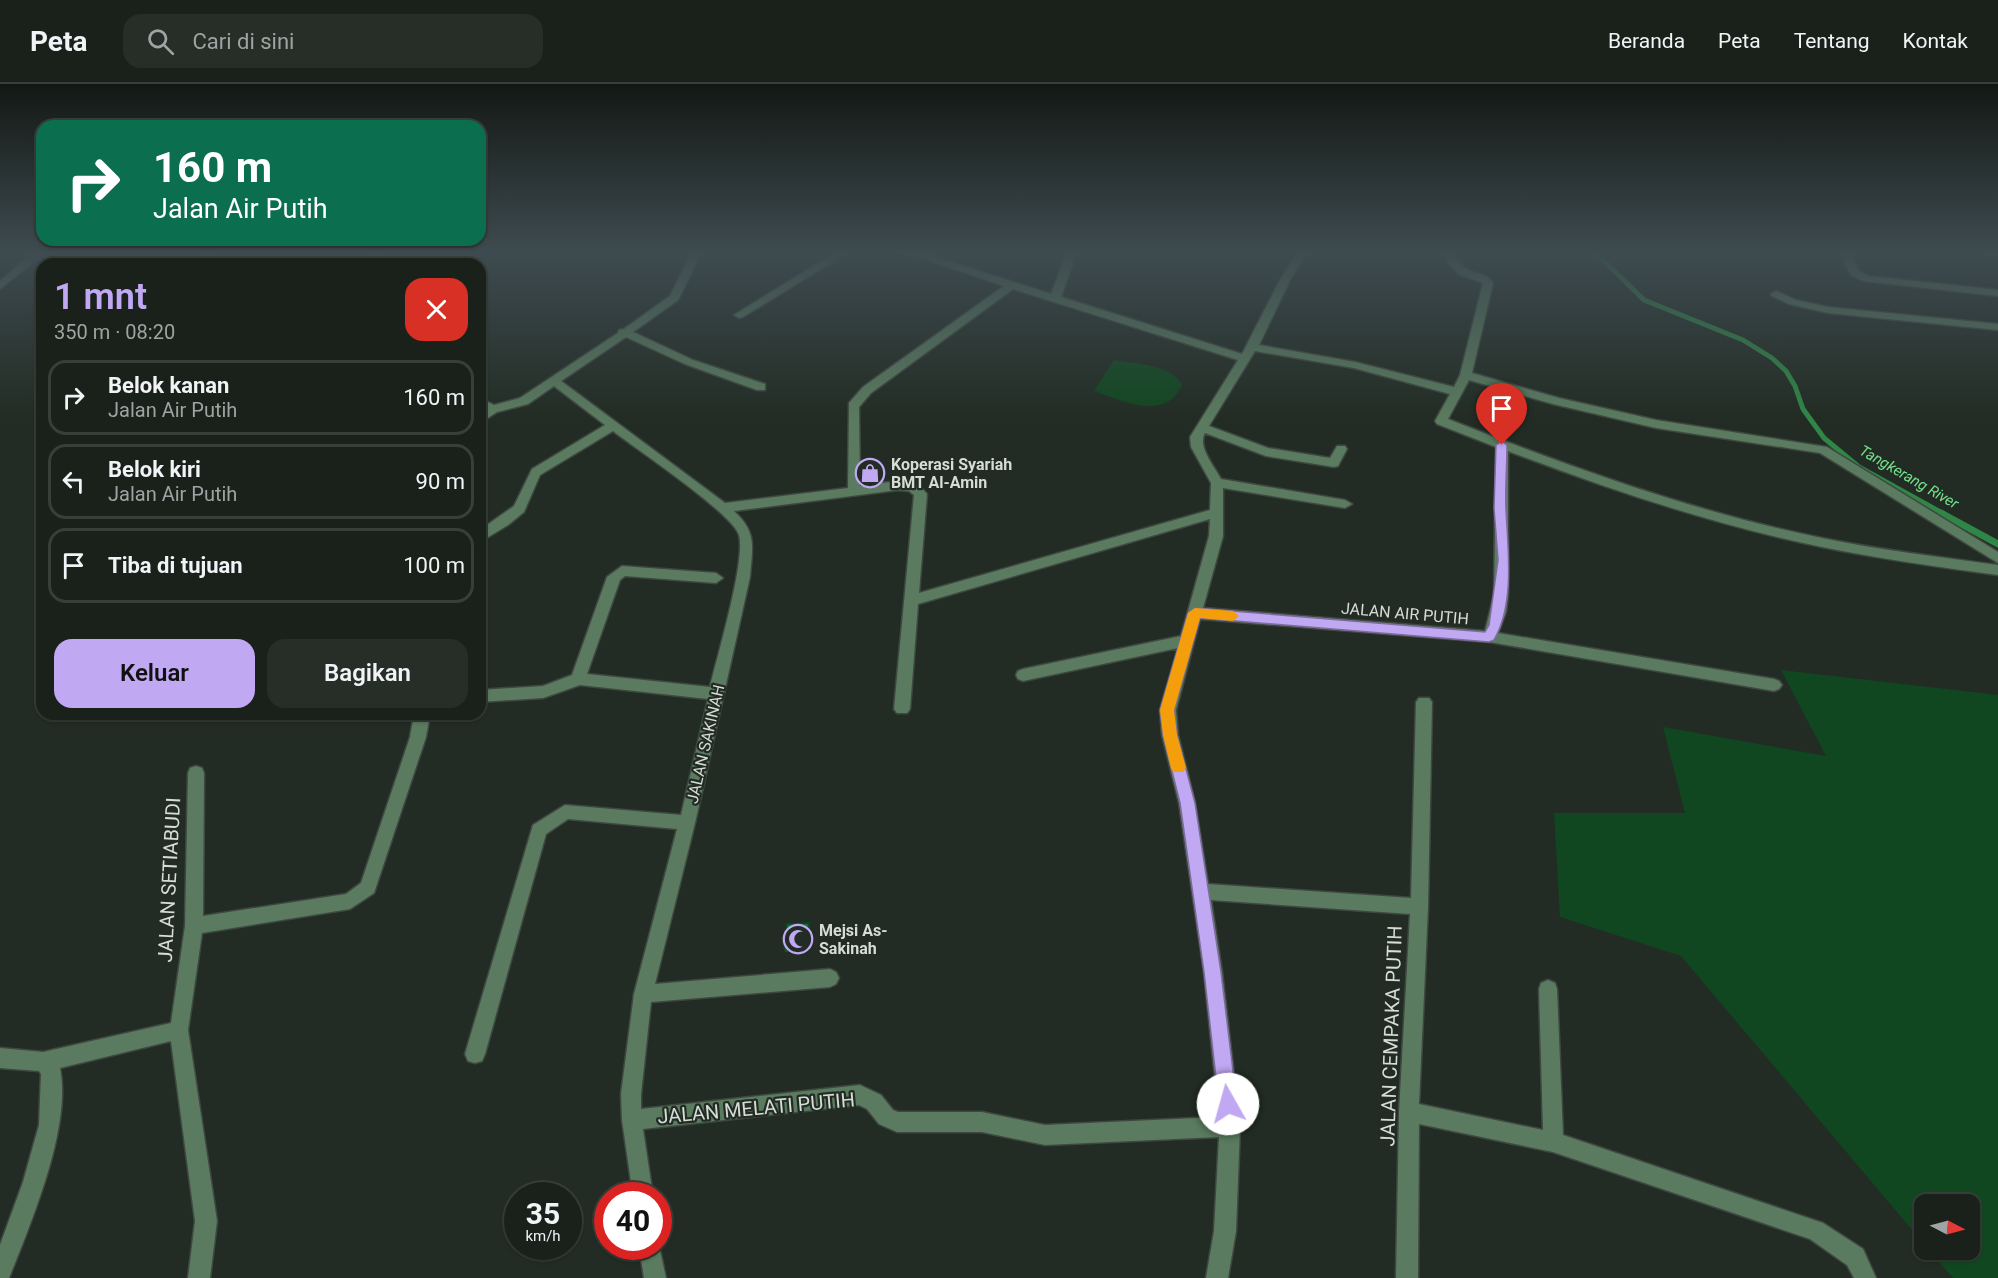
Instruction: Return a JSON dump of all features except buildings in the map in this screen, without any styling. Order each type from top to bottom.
[{"type":"street","points":[[486,415],[493,409],[524,401],[659,308]]},
{"type":"street","points":[[739,315],[751,308]]},
{"type":"street","points":[[854,490],[853,406],[867,390],[981,308]]},
{"type":"street","points":[[1089,308],[1248,353],[1355,365],[1458,392]]},
{"type":"street","points":[[1217,1278],[1226,1231],[1230,1126],[1213,972],[1187,803],[1170,735],[1167,710],[1216,536],[1217,483],[1197,447],[1196,437],[1226,391],[1271,308]]},
{"type":"street","points":[[1482,308],[1466,375],[1441,421],[1634,493],[1770,529],[1875,553],[1998,570]]},
{"type":"street","points":[[1818,308],[1998,327]]},
{"type":"street","points":[[623,332],[689,362],[761,387]]},
{"type":"street","points":[[1466,375],[1557,401],[1656,424],[1824,450],[1998,558]]},
{"type":"street","name":"JALAN SAKINAH","points":[[554,381],[723,508],[740,524],[746,537],[743,577],[717,694],[643,994],[631,1094],[632,1120],[641,1182]]},
{"type":"street","points":[[486,405],[493,409]]},
{"type":"street","points":[[486,533],[516,514],[522,504],[528,482],[536,472],[614,425]]},
{"type":"street","points":[[1201,427],[1266,452],[1305,459],[1334,463],[1341,449]]},
{"type":"street","name":"JALAN AIR PUTIH","points":[[1195,613],[1489,637],[1496,626],[1504,560],[1500,508],[1502,445]]},
{"type":"street","points":[[1217,483],[1345,504]]},
{"type":"street","points":[[723,508],[898,486],[912,487],[921,494],[902,709]]},
{"type":"street","points":[[913,600],[1218,512]]},
{"type":"street","points":[[486,696],[544,692],[564,688],[578,679],[614,577],[622,572],[716,578]]},
{"type":"street","points":[[1489,637],[1774,685]]},
{"type":"street","points":[[1023,675],[1185,641]]},
{"type":"street","points":[[578,679],[717,694]]},
{"type":"street","points":[[1419,907],[1424,702]]},
{"type":"street","points":[[194,927],[350,901],[368,888],[418,737],[421,720]]},
{"type":"street","name":"JALAN SETIABUDI","points":[[196,773],[194,927],[179,1030],[206,1221],[199,1278]]},
{"type":"street","points":[[475,1054],[539,830],[566,812],[687,823]]},
{"type":"street","name":"JALAN CEMPAKA PUTIH","points":[[1200,891],[1419,907],[1409,1112],[1407,1278]]},
{"type":"street","points":[[643,994],[830,978]]},
{"type":"street","points":[[1548,989],[1553,1142]]},
{"type":"street","points":[[0,1058],[43,1062],[179,1030]]},
{"type":"street","points":[[0,1274],[26,1205],[50,1124],[51,1070],[43,1062]]},
{"type":"street","name":"JALAN MELATI PUTIH","points":[[632,1120],[860,1095],[874,1102],[886,1117],[897,1122],[982,1122],[1045,1136],[1230,1126]]},
{"type":"street","points":[[1409,1112],[1553,1142],[1816,1230],[1855,1257],[1864,1278]]},
{"type":"street","points":[[653,1260],[655,1278]]},
{"type":"green space","points":[[1114,360],[1161,369],[1177,378],[1182,385],[1175,396],[1155,406],[1142,406],[1094,391]]},
{"type":"green space","points":[[1781,670],[1998,695],[1998,1278],[1953,1278],[1938,1260],[1980,1260],[1980,1194],[1914,1194],[1914,1232],[1681,956],[1560,917],[1554,813],[1685,813],[1663,727],[1826,756]]},
{"type":"waterway","name":"Tangkerang River","points":[[1663,308],[1743,340],[1772,358],[1786,371],[1795,386],[1803,409],[1824,438],[1859,467],[1944,514]]},
{"type":"waterway","name":"Tangkerang River","points":[[1941,513],[1998,544]]},
{"type":"slow traffic","points":[[1178,768],[1167,710],[1185,641],[1195,613],[1233,616]]},
{"type":"place","name":"Koperasi Syariah BMT Al-Amin","points":[[870,473]]},
{"type":"place","name":"Mejsi As- Sakinah","points":[[798,939]]},
{"type":"route","points":[[1228,1104],[1213,972],[1187,803],[1170,735],[1167,710],[1185,641],[1195,613],[1489,637],[1496,626],[1504,560],[1500,508],[1502,445]]}]
